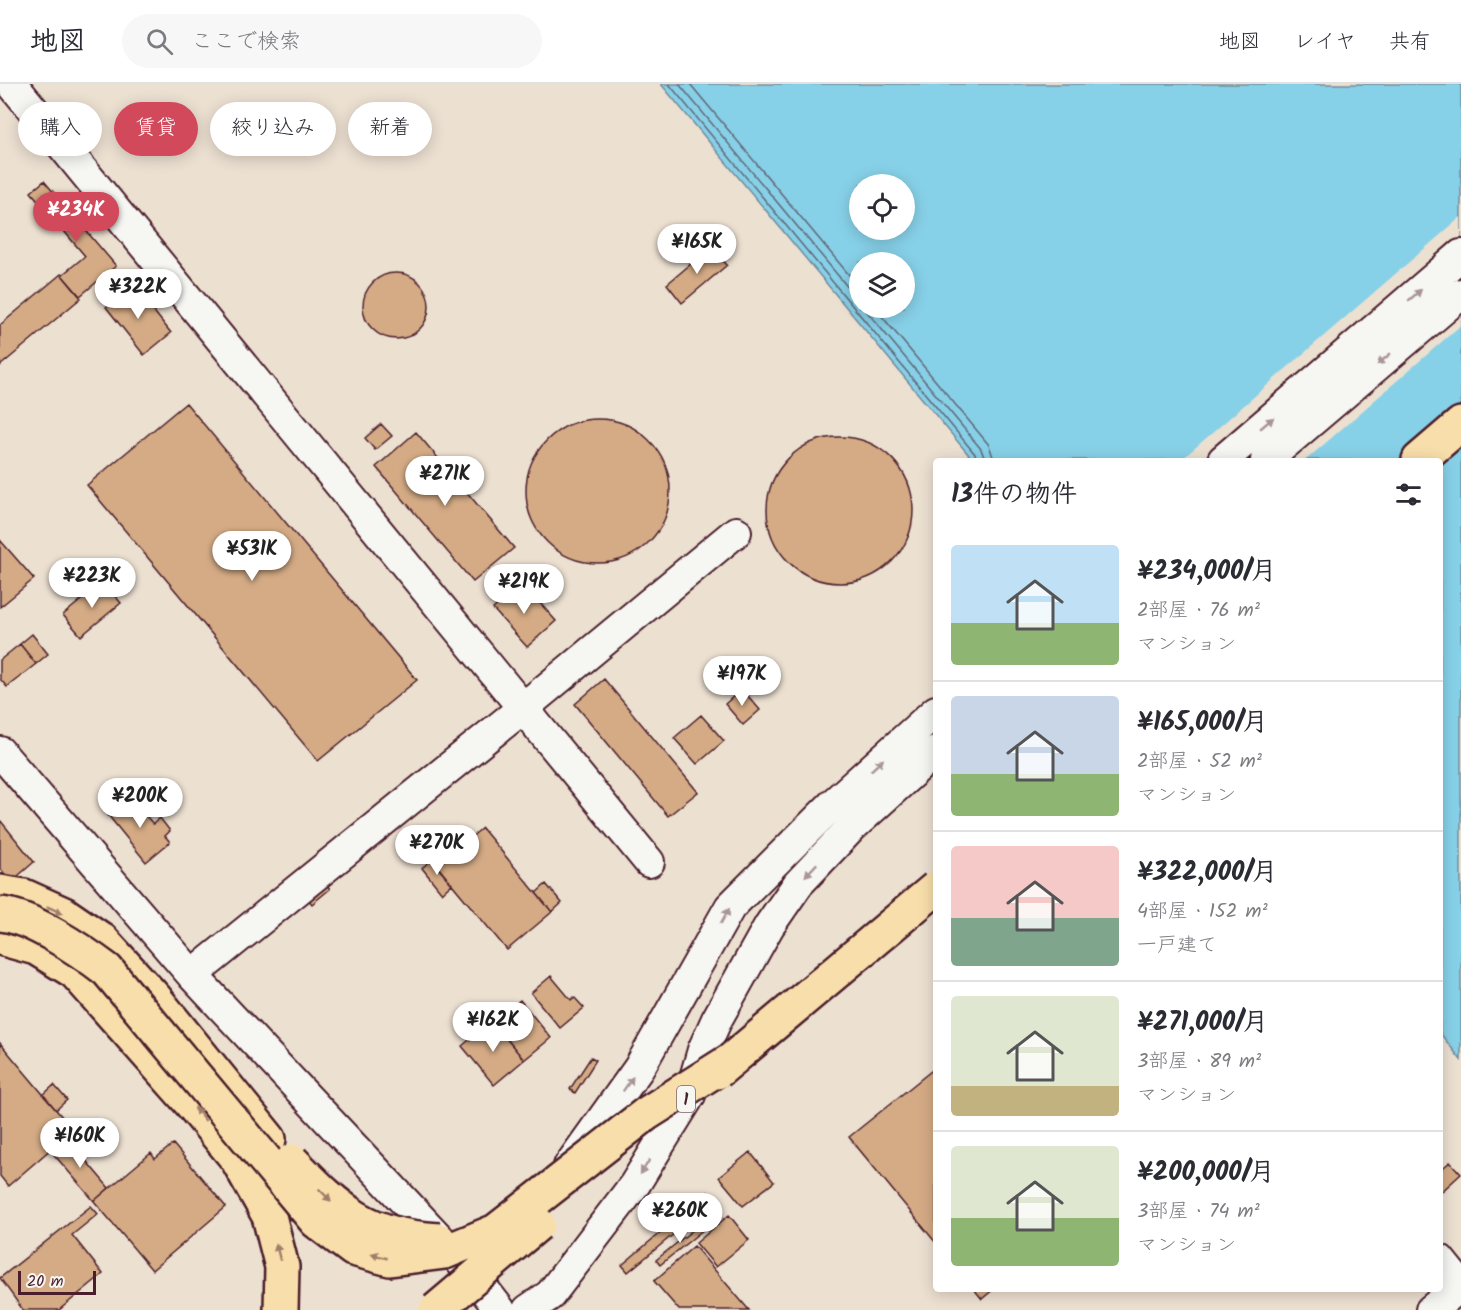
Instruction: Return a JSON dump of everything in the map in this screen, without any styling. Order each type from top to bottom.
[{"type":"highway","points":[[1421,458],[1461,424]]},
{"type":"highway","points":[[1443,464],[1461,449]]},
{"type":"highway","name":"1","points":[[426,1310],[933,881]]},
{"type":"highway","name":"1","points":[[436,1310],[736,1049],[933,890]]},
{"type":"highway","points":[[0,892],[24,896],[64,914],[102,940],[154,997],[269,1139],[336,1206],[372,1228],[404,1238],[440,1240],[473,1231],[518,1206],[566,1172],[678,1077],[736,1049]]},
{"type":"highway","points":[[0,914],[9,915],[46,931],[82,951],[107,970],[316,1221],[353,1249],[390,1259],[445,1252],[496,1231],[646,1114],[736,1049]]},
{"type":"highway","points":[[0,938],[36,948],[75,972],[237,1159],[269,1216],[282,1267],[281,1310]]},
{"type":"street","points":[[12,84],[649,862]]},
{"type":"street","points":[[1225,458],[1461,255]]},
{"type":"street","points":[[1268,458],[1461,294]]},
{"type":"street","points":[[192,975],[523,708],[736,532]]},
{"type":"street","points":[[417,1310],[468,1269],[540,1200],[586,1146],[639,1068],[730,907],[833,804],[933,714]]},
{"type":"street","points":[[0,752],[192,975],[468,1269],[500,1310]]},
{"type":"street","points":[[528,1310],[550,1295],[635,1184],[690,1095],[703,1050],[717,1019],[769,926],[798,884],[851,828],[933,754]]},
{"type":"street","points":[[1429,1304],[1461,1286],[1443,1264]]},
{"type":"water","points":[[661,84],[1461,84],[1461,1060],[1443,1037],[1443,458],[971,458],[855,318],[915,318],[915,252],[849,252],[849,311]]},
{"type":"pier","points":[[1461,217],[1461,325],[1308,458],[1183,458]]},
{"type":"building","points":[[44,181],[116,266],[80,296],[62,275],[85,256],[31,192]]},
{"type":"building","points":[[711,247],[727,265],[682,303],[667,284]]},
{"type":"building","points":[[396,273],[409,275],[424,288],[429,306],[427,319],[414,334],[396,339],[383,337],[368,324],[363,306],[365,293],[378,278]]},
{"type":"building","points":[[61,274],[81,298],[0,366],[0,325]]},
{"type":"building","points":[[133,285],[171,333],[144,355],[106,307]]},
{"type":"building","points":[[186,403],[417,680],[318,761],[87,485]]},
{"type":"building","points":[[598,419],[626,424],[649,440],[665,463],[670,491],[665,519],[649,542],[626,558],[598,563],[570,558],[547,542],[531,519],[526,491],[531,463],[547,440],[570,424]]},
{"type":"building","points":[[381,424],[392,436],[375,450],[365,438]]},
{"type":"building","points":[[416,432],[514,548],[473,582],[376,467]]},
{"type":"building","points":[[840,437],[854,438],[868,443],[881,449],[892,458],[901,469],[907,482],[912,496],[912,524],[907,538],[901,551],[892,562],[881,571],[868,577],[854,582],[840,583],[826,582],[812,577],[799,571],[788,562],[779,551],[773,538],[768,524],[767,510],[768,496],[773,482],[779,469],[788,458],[799,449],[812,443],[826,438]]},
{"type":"building","points":[[0,540],[34,579],[0,607]]},
{"type":"building","points":[[103,582],[121,603],[81,636],[63,615]]},
{"type":"building","points":[[522,583],[556,621],[527,647],[493,609]]},
{"type":"building","points":[[32,634],[48,654],[36,664],[20,644]]},
{"type":"building","points":[[20,644],[36,664],[7,687],[0,679],[0,660]]},
{"type":"building","points":[[604,679],[698,792],[668,816],[575,704]]},
{"type":"building","points":[[742,689],[760,710],[743,725],[725,704]]},
{"type":"building","points":[[701,715],[724,741],[697,764],[674,738]]},
{"type":"building","points":[[130,797],[153,824],[160,818],[170,831],[165,836],[170,842],[146,862],[108,815]]},
{"type":"building","points":[[0,820],[34,862],[11,882],[0,868]]},
{"type":"building","points":[[482,828],[552,912],[507,950],[437,866]]},
{"type":"building","points":[[431,860],[452,884],[442,893],[422,868]]},
{"type":"building","points":[[322,879],[330,889],[312,904],[304,894]]},
{"type":"building","points":[[546,884],[562,903],[552,912],[536,893]]},
{"type":"building","points":[[551,976],[571,1000],[574,997],[584,1008],[560,1028],[531,993]]},
{"type":"building","points":[[520,1000],[551,1038],[524,1060],[493,1022]]},
{"type":"building","points":[[492,1021],[524,1060],[494,1085],[462,1046]]},
{"type":"building","points":[[0,1043],[73,1130],[8,1186],[0,1176]]},
{"type":"building","points":[[591,1057],[596,1060],[575,1093],[570,1089]]},
{"type":"building","points":[[933,1069],[933,1239],[849,1137]]},
{"type":"building","points":[[54,1085],[67,1100],[56,1110],[43,1095]]},
{"type":"building","points":[[66,1137],[109,1188],[94,1201],[50,1150]]},
{"type":"building","points":[[173,1144],[226,1207],[152,1270],[94,1201],[151,1153],[155,1159]]},
{"type":"building","points":[[750,1152],[774,1182],[743,1206],[719,1177]]},
{"type":"building","points":[[1450,1162],[1461,1174],[1443,1190],[1443,1168]]},
{"type":"building","points":[[708,1192],[715,1200],[628,1272],[622,1265]]},
{"type":"building","points":[[91,1206],[98,1214],[72,1235],[103,1274],[59,1310],[23,1310],[0,1278]]},
{"type":"building","points":[[729,1215],[749,1240],[716,1267],[696,1243]]},
{"type":"building","points":[[700,1224],[704,1229],[660,1265],[656,1260]]},
{"type":"building","points":[[694,1246],[749,1310],[679,1310],[654,1281]]},
{"type":"building","points":[[976,1292],[990,1292],[982,1299]]}]
